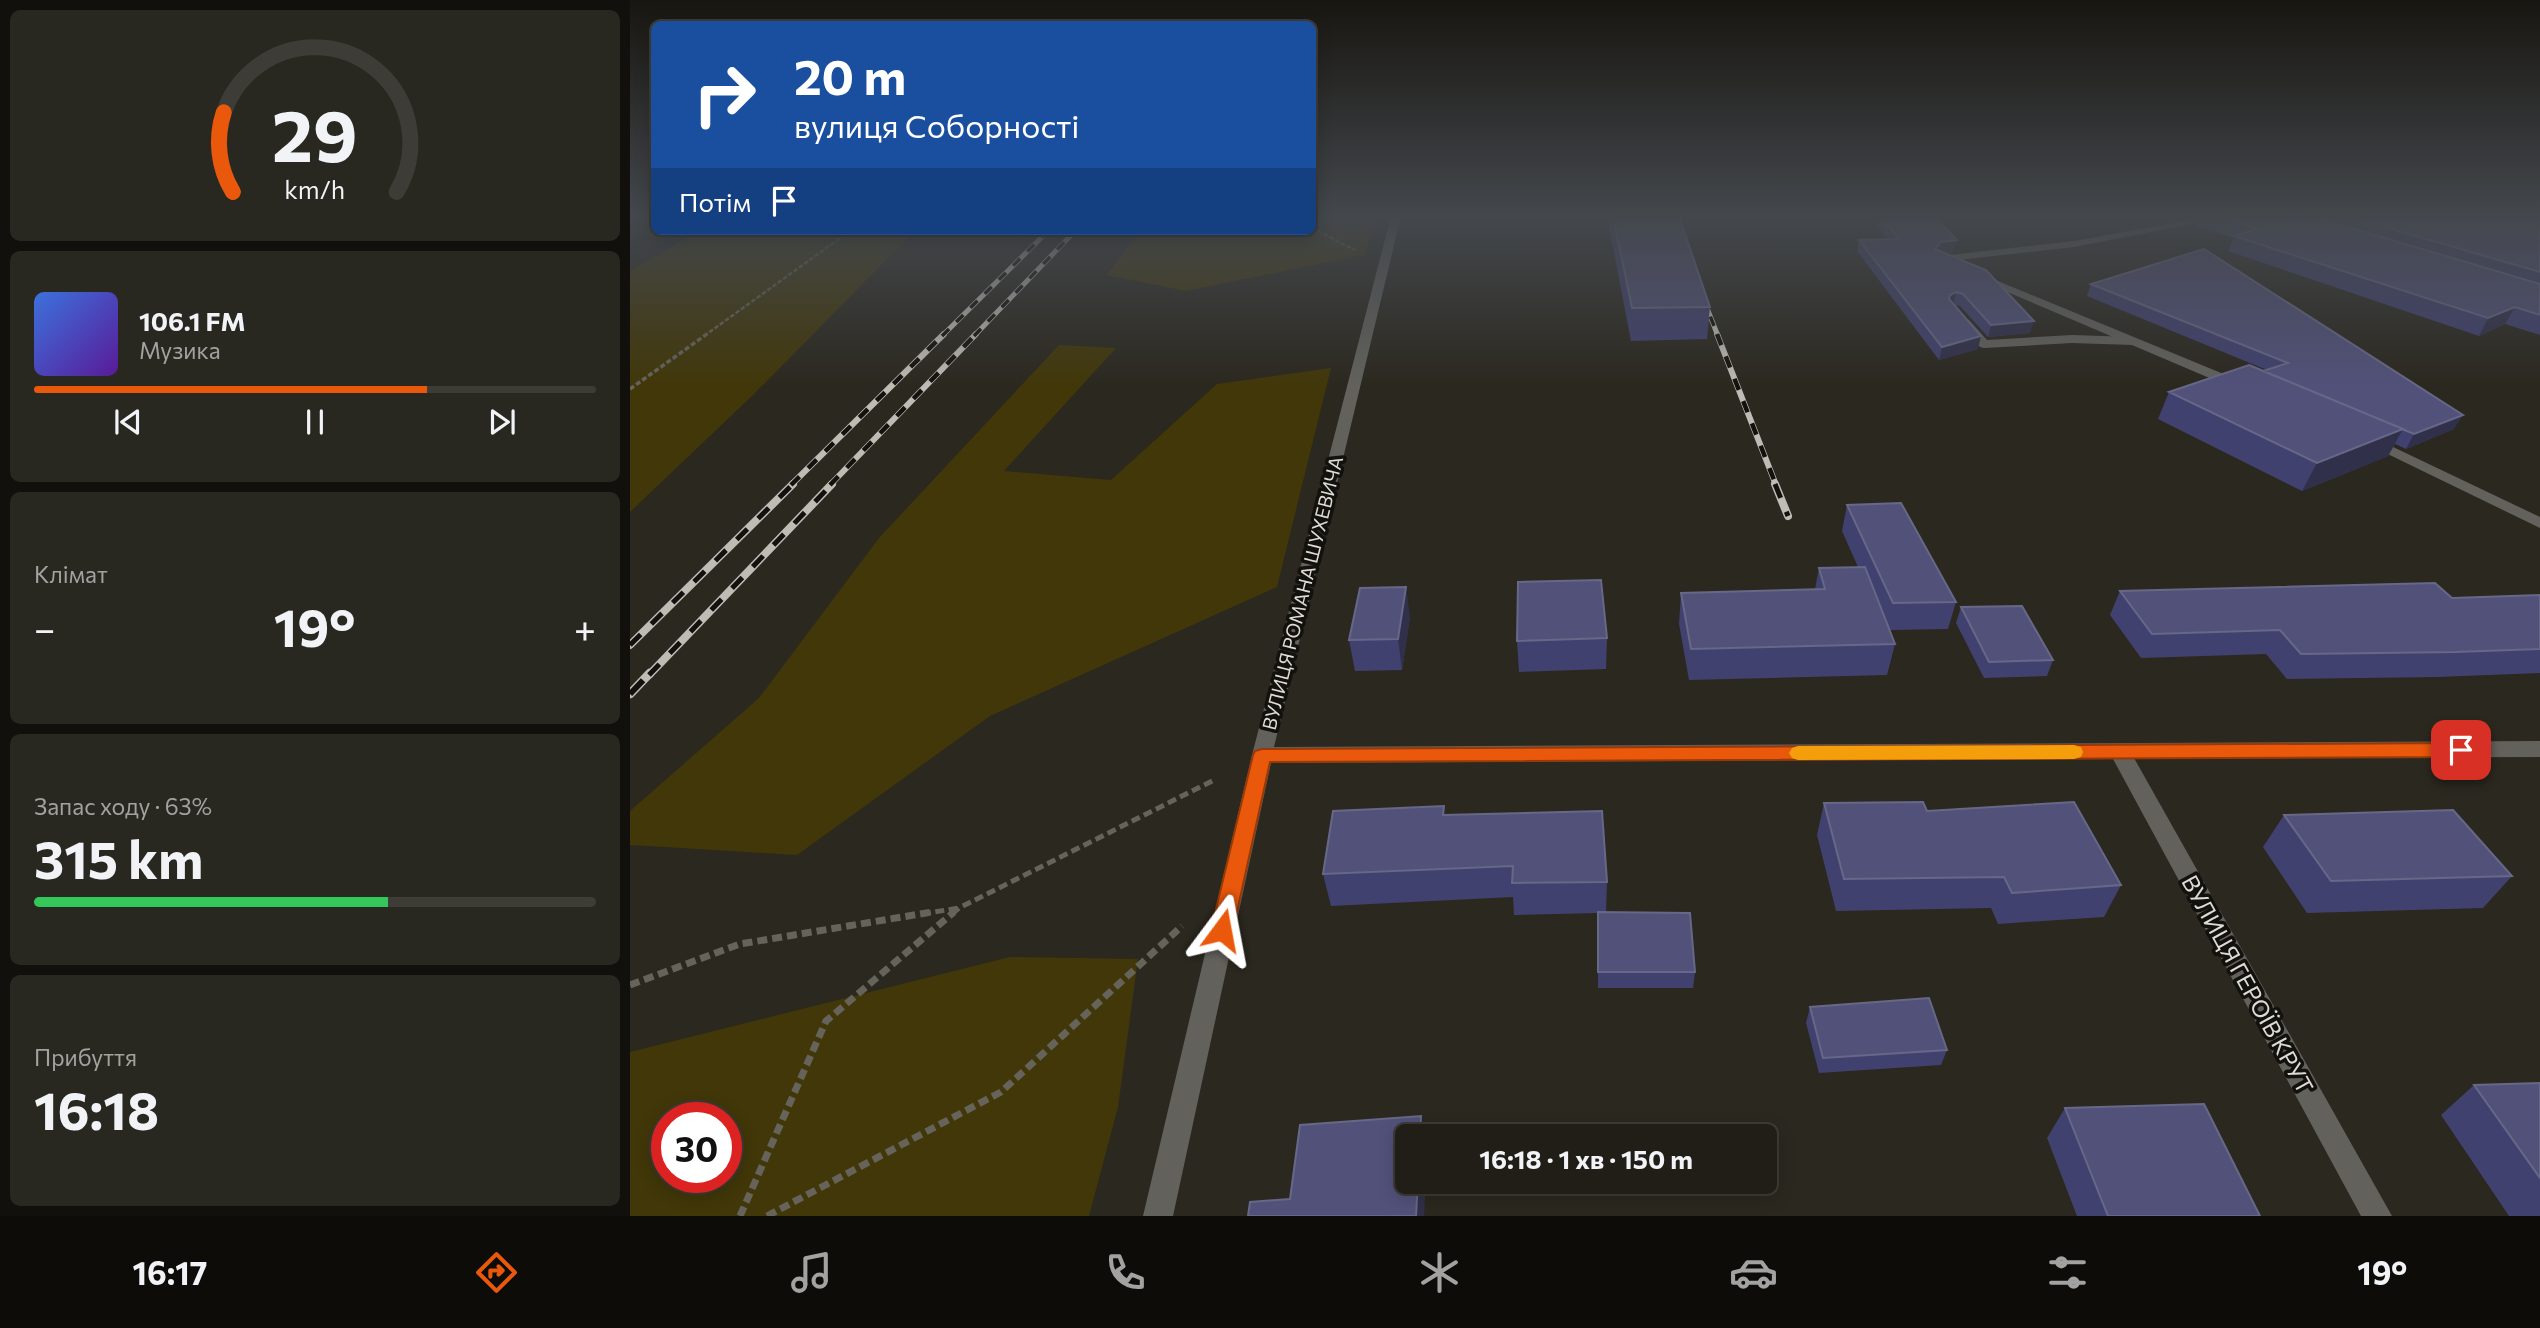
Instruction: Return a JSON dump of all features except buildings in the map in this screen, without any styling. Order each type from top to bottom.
[{"type":"street","name":"ВУЛИЦЯ РОМАНА ШУХЕВИЧА","points":[[1158,1216],[1262,755],[1382,273]]},
{"type":"street","points":[[1970,273],[2248,389]]},
{"type":"street","points":[[1954,310],[1984,344],[2072,339],[2133,341]]},
{"type":"street","points":[[2363,437],[2540,523]]},
{"type":"street","points":[[1262,755],[2540,749]]},
{"type":"street","name":"ВУЛИЦЯ ГЕРОЇВ КРУТ","points":[[2120,752],[2377,1216]]},
{"type":"path","points":[[630,389],[792,273]]},
{"type":"path","points":[[740,1216],[826,1021],[959,908],[1262,755]]},
{"type":"path","points":[[767,1216],[1001,1092],[1234,878]]},
{"type":"path","points":[[630,985],[740,944],[959,908]]},
{"type":"shaded area","points":[[630,273],[874,273],[752,396],[630,512]]},
{"type":"shaded area","points":[[1108,273],[1276,273],[1186,291],[1106,275]]},
{"type":"shaded area","points":[[1059,345],[1116,348],[1004,471],[1111,480],[1217,384],[1331,368],[1277,587],[990,716],[797,855],[630,845],[630,811],[759,698],[879,538]]},
{"type":"shaded area","points":[[1010,957],[1138,959],[1118,1107],[1089,1216],[630,1216],[630,1052]]},
{"type":"railway","points":[[942,336],[1006,273]]},
{"type":"railway","points":[[974,336],[1035,273]]},
{"type":"railway","points":[[1703,298],[1718,336]]},
{"type":"railway","points":[[791,485],[944,334]]},
{"type":"railway","points":[[830,485],[976,334]]},
{"type":"railway","points":[[1717,334],[1776,485]]},
{"type":"railway","points":[[630,645],[793,484]]},
{"type":"railway","points":[[649,675],[832,484]]},
{"type":"railway","points":[[1775,484],[1788,516]]},
{"type":"railway","points":[[630,694],[650,673]]},
{"type":"slow traffic","points":[[1798,753],[2074,752]]},
{"type":"route","points":[[1222,930],[1262,755],[2461,750]]}]
